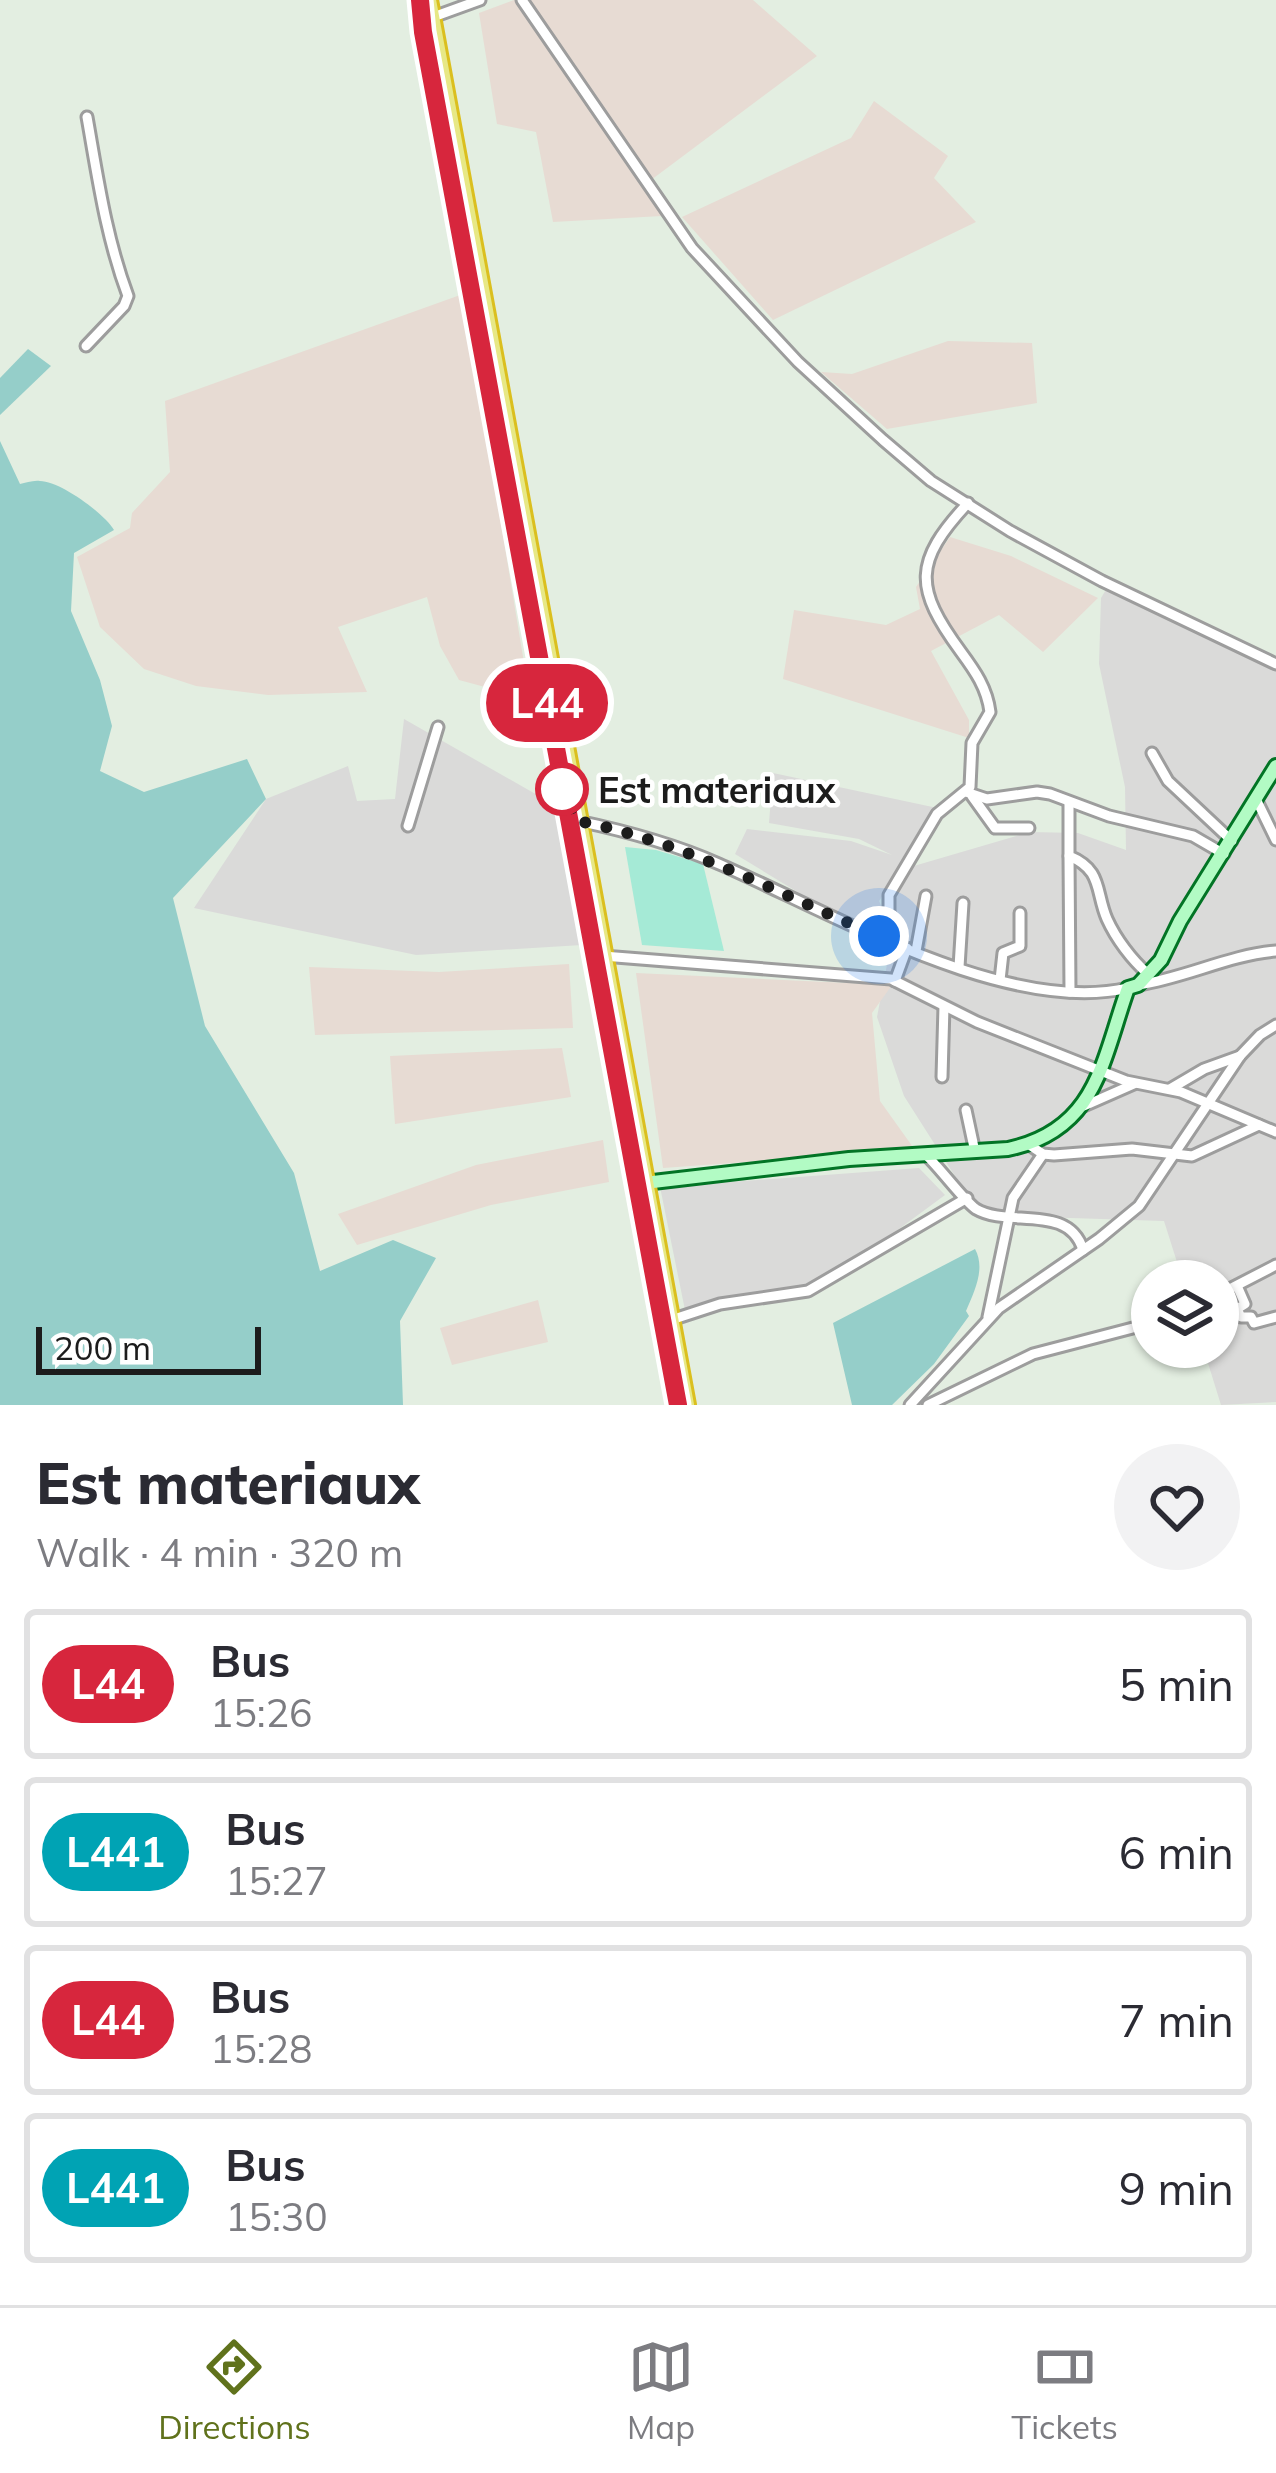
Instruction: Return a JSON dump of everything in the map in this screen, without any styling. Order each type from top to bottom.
[{"type":"highway","points":[[424,0],[682,1405]]},
{"type":"highway","points":[[425,21],[578,821],[682,1405]]},
{"type":"street","points":[[425,21],[480,0]]},
{"type":"street","points":[[522,0],[703,261],[848,409],[920,472],[968,503],[1102,580],[1276,664]]},
{"type":"street","points":[[86,346],[128,296],[97,187],[87,117]]},
{"type":"street","points":[[908,948],[889,912],[889,895],[937,814],[969,794],[972,743],[990,712],[983,686],[937,617],[923,571],[939,537],[968,503]]},
{"type":"street","points":[[407,826],[438,727]]},
{"type":"street","points":[[1152,753],[1168,781],[1232,841]]},
{"type":"street","points":[[1084,1106],[1138,982],[1161,960],[1276,766]]},
{"type":"street","points":[[969,794],[987,799],[1036,792],[1192,836],[1224,854]]},
{"type":"street","points":[[969,794],[995,828],[1029,828]]},
{"type":"street","points":[[1257,801],[1276,840]]},
{"type":"street","points":[[1069,804],[1070,992]]},
{"type":"street","points":[[578,821],[635,834],[714,862],[908,948],[1000,980],[1070,992],[1174,979],[1276,951]]},
{"type":"street","points":[[1069,856],[1092,870],[1100,883],[1105,915],[1138,982]]},
{"type":"street","points":[[895,981],[926,896]]},
{"type":"street","points":[[959,967],[963,903]]},
{"type":"street","points":[[1000,980],[1003,953],[1020,946],[1020,913]]},
{"type":"street","points":[[603,956],[895,981],[944,1006],[1136,1083],[1169,1089],[1270,1127]]},
{"type":"street","points":[[942,1077],[944,1006]]},
{"type":"street","points":[[910,1405],[987,1319],[1138,1206],[1240,1056],[1275,1026]]},
{"type":"street","points":[[1169,1089],[1240,1056]]},
{"type":"street","points":[[640,1183],[1028,1144],[1084,1106],[1136,1083]]},
{"type":"street","points":[[966,1110],[976,1152]]},
{"type":"street","points":[[1028,1144],[1043,1154],[1132,1150],[1198,1155],[1270,1127]]},
{"type":"street","points":[[924,1153],[973,1208],[1062,1225],[1080,1238],[1083,1250]]},
{"type":"street","points":[[987,1319],[1013,1198],[1043,1154]]},
{"type":"street","points":[[670,1320],[719,1304],[808,1291],[967,1198]]},
{"type":"street","points":[[1239,1287],[1276,1264]]},
{"type":"street","points":[[1239,1313],[1255,1323],[1276,1317]]},
{"type":"street","points":[[928,1405],[1033,1354],[1131,1328]]},
{"type":"shaded area","points":[[514,0],[753,0],[817,56],[643,186],[662,216],[553,222],[536,132],[497,124],[479,13]]},
{"type":"shaded area","points":[[874,101],[948,156],[934,178],[976,222],[773,320],[682,217],[851,138]]},
{"type":"shaded area","points":[[463,294],[530,699],[459,680],[440,646],[427,597],[338,627],[367,692],[268,695],[196,686],[144,669],[100,627],[77,557],[130,528],[132,513],[170,472],[165,401]]},
{"type":"shaded area","points":[[948,341],[1032,343],[1037,403],[887,429],[821,372],[852,374]]},
{"type":"shaded area","points":[[28,349],[51,366],[0,415],[0,378]]},
{"type":"shaded area","points":[[0,441],[20,484],[37,481],[59,486],[92,507],[114,530],[74,553],[71,611],[100,680],[112,726],[100,771],[144,792],[247,759],[266,799],[173,898],[205,1026],[294,1173],[320,1271],[393,1240],[436,1258],[400,1321],[403,1405],[0,1405]]},
{"type":"shaded area","points":[[950,537],[1011,556],[1098,598],[1043,652],[999,615],[931,651],[969,720],[969,738],[783,679],[794,610],[886,625],[920,609],[916,587]]},
{"type":"shaded area","points":[[1107,588],[1276,660],[1276,1402],[1221,1405],[1210,1368],[1239,1368],[1239,1260],[1176,1260],[1164,1221],[1009,1216],[974,1206],[904,1096],[877,1017],[894,928],[890,938],[819,905],[735,854],[747,829],[851,841],[892,855],[859,839],[769,823],[773,773],[942,809],[879,901],[886,915],[907,868],[1030,832],[1078,833],[1126,850],[1125,787],[1099,664],[1101,598]]},
{"type":"shaded area","points":[[404,719],[560,808],[582,945],[416,955],[194,908],[266,799],[348,766],[357,801],[395,799]]},
{"type":"shaded area","points":[[625,847],[656,850],[703,864],[724,951],[642,945]]},
{"type":"shaded area","points":[[569,964],[573,1028],[315,1035],[309,967],[439,972]]},
{"type":"shaded area","points":[[636,973],[892,985],[872,1013],[880,1101],[915,1150],[663,1168]]},
{"type":"shaded area","points":[[562,1048],[571,1097],[395,1124],[390,1056]]},
{"type":"shaded area","points":[[603,1140],[609,1182],[491,1205],[357,1245],[338,1214],[476,1165]]},
{"type":"shaded area","points":[[919,1168],[945,1195],[838,1274],[815,1288],[686,1315],[657,1172],[677,1186]]},
{"type":"shaded area","points":[[975,1249],[979,1272],[966,1311],[969,1316],[934,1364],[892,1405],[852,1405],[833,1323]]},
{"type":"shaded area","points":[[538,1300],[548,1342],[452,1365],[440,1328]]},
{"type":"bus line","name":"L44","points":[[420,0],[678,1405]]},
{"type":"place","name":"Est materiaux","points":[[562,789]]},
{"type":"route","points":[[562,789],[578,821],[667,844],[879,936]]}]
